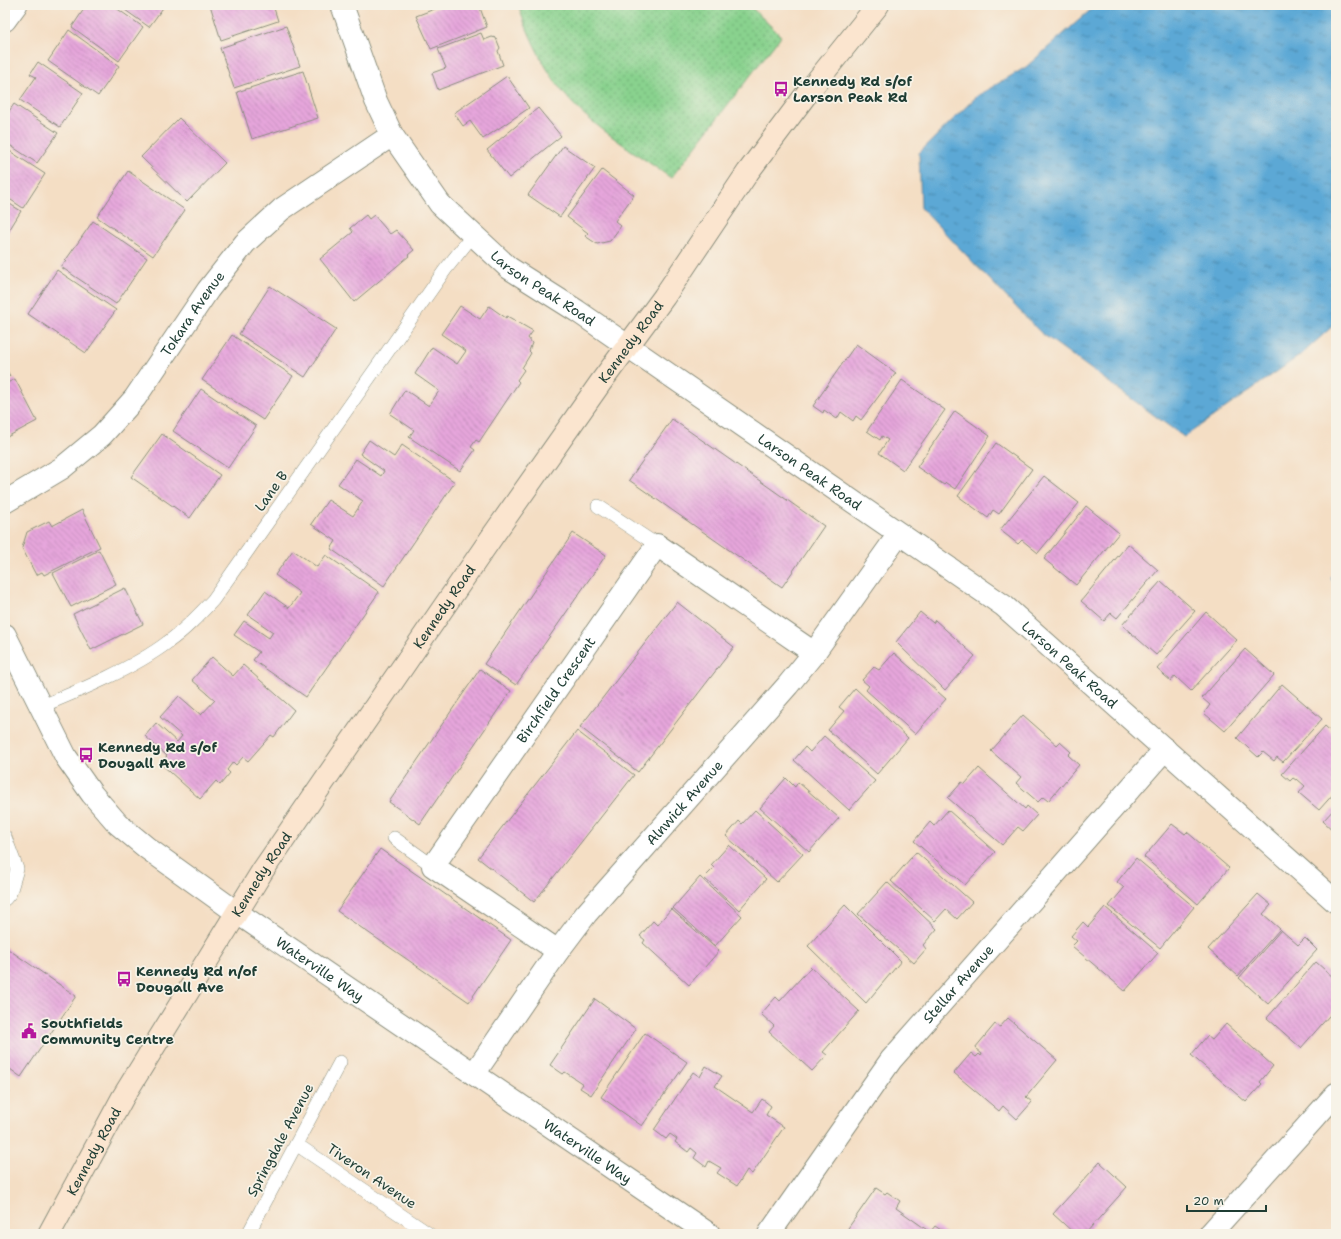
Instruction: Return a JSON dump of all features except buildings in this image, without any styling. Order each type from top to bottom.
[{"type":"main road","name":"Kennedy Road","points":[[50,1234],[123,1097],[236,912],[324,781],[628,346],[664,297],[753,166],[812,86],[878,5]]},
{"type":"street","points":[[5,20],[16,5]]},
{"type":"street","name":"Larson Peak Road","points":[[342,5],[376,101],[392,136],[440,204],[508,268],[577,311],[1004,606],[1336,902]]},
{"type":"street","name":"Tokara Avenue","points":[[5,502],[62,468],[102,435],[135,398],[208,290],[245,242],[282,209],[392,136]]},
{"type":"street","name":"Alnwick Avenue","points":[[474,1074],[558,951],[586,914],[814,654],[899,534]]},
{"type":"street","points":[[658,545],[814,654]]},
{"type":"street","name":"Birchfield Crescent","points":[[433,866],[658,545]]},
{"type":"street","name":"Waterville Way","points":[[5,635],[42,706],[66,757],[92,794],[118,824],[147,848],[236,912],[709,1234]]},
{"type":"street","name":"Stellar Avenue","points":[[769,1234],[891,1060],[1165,749]]},
{"type":"street","points":[[433,866],[558,951]]},
{"type":"street","points":[[1210,1234],[1336,1094]]},
{"type":"lane","name":"Lane B","points":[[42,706],[79,691],[138,661],[167,643],[190,625],[213,600],[444,270],[473,235]]},
{"type":"lane","points":[[598,506],[658,545]]},
{"type":"lane","points":[[5,836],[17,869],[10,893],[5,899]]},
{"type":"lane","points":[[394,838],[433,866]]},
{"type":"lane","name":"Springdale Avenue","points":[[248,1234],[340,1062]]},
{"type":"lane","name":"Tiveron Avenue","points":[[296,1144],[429,1234]]},
{"type":"green space","points":[[518,5],[749,5],[781,36],[671,178],[607,133],[575,106],[545,66],[537,51]]},
{"type":"water","points":[[1096,5],[1336,5],[1336,323],[1302,354],[1184,437],[1040,332],[921,208],[919,153],[977,96],[1026,67]]},
{"type":"place","name":"Kennedy Rd s/of Larson Peak Rd","points":[[781,89]]},
{"type":"place","name":"Kennedy Rd s/of Dougall Ave","points":[[86,755]]},
{"type":"place","name":"Kennedy Rd n/of Dougall Ave","points":[[124,979]]},
{"type":"place","name":"Southfields Community Centre","points":[[29,1031]]}]
